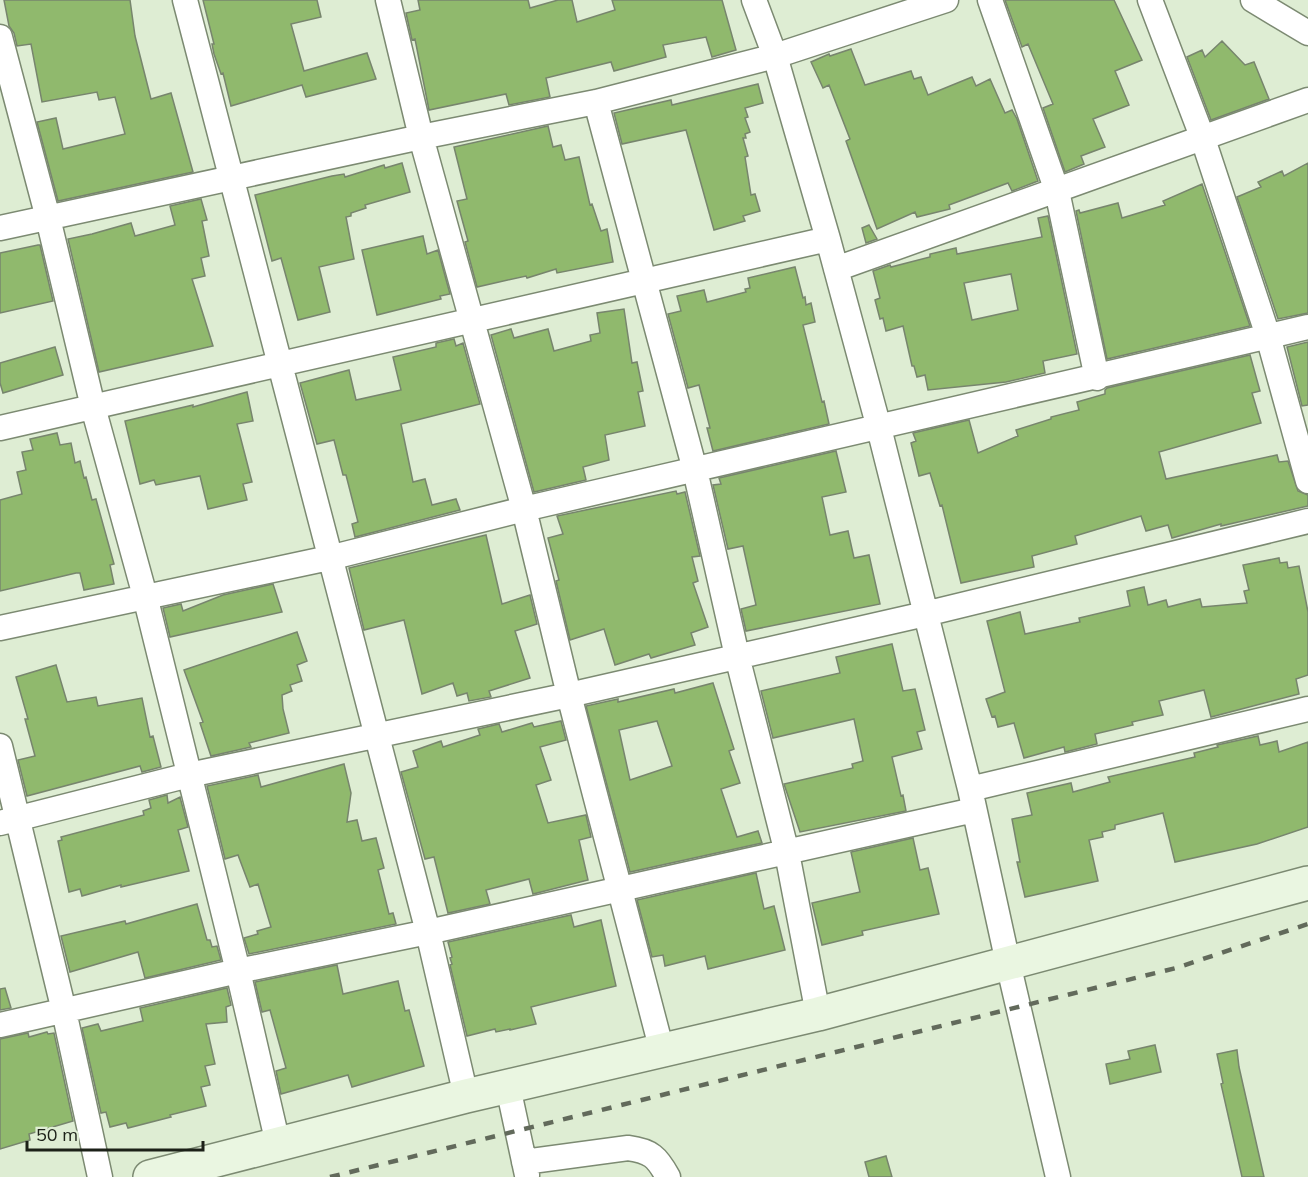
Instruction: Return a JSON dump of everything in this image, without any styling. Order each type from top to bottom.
[{"type":"street","points":[[185,0],[428,932],[466,1096]]},
{"type":"street","points":[[388,0],[421,137],[524,510],[569,695],[662,1051]]},
{"type":"street","points":[[754,0],[775,56],[879,428],[972,800],[1058,1177]]},
{"type":"street","points":[[0,228],[421,137],[596,102],[775,56],[946,0]]},
{"type":"street","points":[[990,0],[1057,191],[1097,378]]},
{"type":"street","points":[[1150,0],[1203,139],[1268,336],[1308,481]]},
{"type":"street","points":[[1253,0],[1308,33]]},
{"type":"street","points":[[0,37],[48,219],[93,407],[145,596],[238,971],[278,1144]]},
{"type":"street","points":[[836,269],[1308,100]]},
{"type":"street","points":[[596,102],[695,470],[737,656],[787,853],[818,1014]]},
{"type":"street","points":[[0,428],[828,239]]},
{"type":"street","points":[[0,628],[329,558],[524,510],[1308,327]]},
{"type":"street","points":[[9,820],[189,775],[569,695],[925,614],[1308,521]]},
{"type":"street","points":[[0,1025],[238,971],[787,853],[972,800],[1308,709]]},
{"type":"street","points":[[0,746],[9,820],[64,1011],[100,1177]]},
{"type":"street","points":[[150,1177],[466,1096],[818,1014],[1308,883]]},
{"type":"street","points":[[508,1087],[526,1169],[628,1148],[651,1154],[658,1160],[668,1177]]},
{"type":"building","points":[[4,0],[130,0],[135,36],[151,99],[171,93],[193,172],[58,201],[37,122],[56,118],[63,149],[125,134],[115,97],[99,100],[97,92],[42,102],[31,44],[17,46],[14,33],[9,26]]},
{"type":"building","points":[[203,0],[317,0],[321,17],[291,24],[304,71],[367,53],[376,79],[306,97],[302,85],[231,106],[223,73],[221,74],[214,54],[212,44],[214,44]]},
{"type":"building","points":[[418,0],[528,0],[530,8],[558,0],[572,0],[577,22],[615,10],[612,0],[722,0],[736,50],[712,57],[706,37],[663,45],[666,57],[614,71],[611,62],[546,78],[550,97],[509,105],[506,94],[429,110],[415,39],[412,40],[406,13],[420,10]]},
{"type":"building","points":[[1005,0],[1114,0],[1142,60],[1115,71],[1129,105],[1093,119],[1105,147],[1081,156],[1084,164],[1065,172],[1043,108],[1053,104],[1028,44],[1022,47]]},
{"type":"building","points":[[1222,41],[1245,65],[1254,62],[1269,99],[1211,120],[1187,57],[1202,50],[1205,57]]},
{"type":"building","points":[[851,49],[865,85],[911,71],[914,79],[921,77],[928,95],[972,77],[976,86],[990,79],[1005,113],[1012,110],[1017,119],[1038,181],[1012,191],[1008,183],[949,205],[950,209],[917,217],[915,212],[877,229],[846,141],[850,139],[829,85],[823,88],[811,62],[829,54],[830,56]]},
{"type":"building","points":[[758,84],[763,103],[745,108],[748,117],[745,118],[750,132],[745,134],[746,138],[743,138],[748,156],[745,157],[751,195],[755,194],[760,211],[743,216],[745,221],[714,230],[686,130],[622,144],[614,113],[671,100],[672,105]]},
{"type":"building","points":[[548,126],[553,147],[561,145],[565,160],[579,157],[590,205],[592,204],[601,231],[607,229],[613,262],[557,273],[556,269],[527,278],[526,276],[477,287],[457,201],[467,199],[454,147]]},
{"type":"building","points":[[402,163],[410,192],[365,205],[366,208],[346,217],[354,259],[319,267],[330,312],[298,320],[281,258],[272,261],[255,195],[332,176],[344,174],[345,177],[384,165],[385,168]]},
{"type":"building","points":[[1308,163],[1308,313],[1278,319],[1237,197],[1261,187],[1258,182],[1282,171],[1284,176]]},
{"type":"building","points":[[1202,184],[1250,326],[1107,359],[1076,211],[1079,210],[1080,213],[1118,203],[1122,218],[1165,205],[1163,201]]},
{"type":"building","points":[[201,199],[207,220],[202,221],[209,256],[201,258],[205,276],[192,279],[213,346],[99,372],[68,239],[131,223],[135,236],[175,225],[170,206]]},
{"type":"building","points":[[1048,216],[1077,354],[1043,361],[1045,373],[1006,382],[928,390],[925,375],[917,377],[914,366],[912,366],[903,326],[886,331],[883,318],[880,319],[875,300],[880,298],[873,271],[956,248],[957,254],[1042,237],[1038,218]],"holes":[[[1011,274],[1018,310],[972,320],[964,283]]]},
{"type":"building","points":[[869,225],[877,239],[866,243],[862,228]]},
{"type":"building","points":[[423,236],[427,254],[438,250],[450,294],[440,296],[441,299],[377,315],[362,250]]},
{"type":"building","points":[[40,245],[53,301],[0,313],[0,253]]},
{"type":"building","points":[[795,267],[806,305],[811,303],[815,322],[803,325],[829,424],[713,451],[707,428],[710,428],[699,385],[688,388],[668,314],[681,311],[677,296],[704,290],[707,302],[746,292],[745,289],[750,288],[748,278]]},
{"type":"building","points":[[624,309],[632,363],[637,362],[643,391],[638,392],[645,426],[605,435],[609,460],[583,467],[586,480],[534,492],[491,335],[511,329],[514,338],[548,329],[554,351],[591,341],[590,335],[600,333],[597,313]]},
{"type":"building","points":[[454,339],[456,346],[463,343],[480,404],[401,424],[413,482],[425,479],[432,505],[456,499],[460,510],[355,537],[352,524],[358,522],[334,440],[317,444],[300,383],[349,370],[356,400],[401,390],[393,357],[436,347],[436,343]]},
{"type":"building","points":[[1308,342],[1308,405],[1302,406],[1287,347]]},
{"type":"building","points":[[55,347],[63,375],[3,393],[0,383],[0,363]]},
{"type":"building","points":[[1250,355],[1260,391],[1252,393],[1261,423],[1159,452],[1166,479],[1277,455],[1279,462],[1288,461],[1298,491],[1308,495],[1308,506],[1221,526],[1221,524],[1172,538],[1168,525],[1146,531],[1141,516],[1075,536],[1077,544],[1032,556],[1034,567],[961,583],[942,505],[940,506],[930,473],[919,476],[911,443],[916,441],[913,433],[969,420],[978,453],[1018,436],[1016,430],[1051,419],[1051,417],[1079,410],[1077,402],[1105,394],[1107,388]]},
{"type":"building","points":[[247,392],[253,421],[237,424],[252,482],[243,484],[247,500],[208,509],[200,476],[156,485],[154,480],[140,484],[125,421],[193,405],[193,407]]},
{"type":"building","points":[[57,433],[60,445],[71,443],[75,463],[80,461],[92,500],[96,499],[114,564],[110,565],[114,584],[84,590],[80,573],[76,573],[0,591],[0,500],[22,494],[17,472],[26,470],[22,452],[33,450],[30,439]]},
{"type":"building","points":[[836,451],[846,492],[822,497],[830,535],[848,531],[854,558],[869,555],[880,604],[746,631],[741,609],[756,605],[743,546],[728,549],[713,485],[721,484],[719,478]]},
{"type":"building","points":[[676,491],[677,494],[685,492],[700,556],[692,557],[698,581],[693,583],[708,627],[691,633],[695,645],[651,658],[649,654],[615,665],[604,629],[570,640],[556,581],[559,580],[548,538],[563,534],[557,516]]},
{"type":"building","points":[[486,535],[502,604],[530,595],[537,624],[515,631],[530,678],[489,691],[491,697],[469,701],[467,693],[457,696],[453,683],[422,694],[404,620],[364,630],[349,568]]},
{"type":"building","points":[[1279,558],[1280,563],[1287,562],[1288,568],[1299,566],[1308,612],[1308,675],[1296,679],[1299,694],[1211,717],[1204,690],[1159,701],[1163,715],[1095,734],[1097,744],[1065,752],[1064,747],[1024,758],[1014,723],[998,727],[995,716],[992,717],[986,699],[1005,692],[987,621],[1020,612],[1025,634],[1080,622],[1079,618],[1130,606],[1127,591],[1144,587],[1148,605],[1166,600],[1168,607],[1200,599],[1202,607],[1247,603],[1244,591],[1249,590],[1243,565]]},
{"type":"building","points":[[273,584],[282,612],[170,637],[163,608],[181,604],[183,611],[223,595]]},
{"type":"building","points":[[297,632],[307,661],[297,665],[302,681],[290,685],[292,691],[282,695],[289,733],[249,743],[251,747],[211,756],[200,723],[203,722],[184,670]]},
{"type":"building","points":[[892,644],[903,691],[915,689],[925,730],[917,732],[922,749],[892,757],[906,811],[800,832],[784,784],[853,768],[852,764],[863,761],[854,719],[773,738],[761,691],[840,673],[836,657]]},
{"type":"building","points":[[56,665],[67,702],[96,697],[98,706],[142,698],[150,737],[153,736],[161,767],[142,772],[140,766],[27,796],[18,760],[35,756],[25,719],[28,719],[16,677]]},
{"type":"building","points":[[713,683],[734,749],[729,751],[740,783],[721,789],[737,837],[758,831],[762,843],[630,872],[586,706],[618,699],[618,702],[674,689],[675,693]],"holes":[[[657,721],[672,766],[630,780],[619,730]]]},
{"type":"building","points":[[561,721],[566,740],[540,747],[551,780],[536,785],[548,823],[586,815],[591,837],[579,840],[588,880],[533,894],[529,879],[486,890],[490,904],[448,913],[434,857],[425,859],[401,772],[418,767],[413,751],[441,741],[443,747],[480,735],[478,729],[499,724],[502,732],[532,723],[534,727]]},
{"type":"building","points":[[1258,736],[1260,745],[1277,741],[1279,752],[1308,742],[1308,827],[1257,844],[1175,862],[1163,813],[1115,825],[1115,829],[1102,832],[1103,837],[1089,840],[1098,881],[1025,897],[1017,862],[1020,862],[1012,819],[1032,815],[1027,793],[1071,783],[1073,792],[1110,782],[1108,777],[1195,757],[1194,753],[1218,747],[1217,745]]},
{"type":"building","points":[[344,764],[351,793],[347,822],[357,820],[362,841],[376,838],[384,868],[378,870],[389,914],[393,913],[396,924],[249,954],[244,938],[271,927],[258,884],[250,887],[238,855],[225,859],[207,786],[258,775],[261,787]]},
{"type":"building","points":[[167,795],[168,803],[180,797],[188,827],[178,830],[189,871],[121,887],[121,885],[82,896],[80,889],[69,892],[58,841],[62,840],[61,837],[144,815],[143,811],[151,808],[149,800]]},
{"type":"building","points":[[913,838],[920,870],[928,868],[939,914],[862,931],[863,935],[822,945],[812,903],[860,892],[851,852]]},
{"type":"building","points":[[756,873],[764,909],[774,906],[785,950],[708,969],[705,956],[665,966],[663,955],[652,957],[637,900]]},
{"type":"building","points":[[197,904],[207,940],[210,940],[212,947],[217,946],[221,960],[145,978],[138,952],[70,972],[61,936],[125,921],[126,924]]},
{"type":"building","points":[[571,915],[574,927],[601,920],[616,986],[531,1007],[536,1024],[496,1032],[495,1029],[467,1036],[450,965],[452,957],[448,942]]},
{"type":"building","points":[[337,965],[343,994],[398,981],[405,1011],[409,1010],[424,1066],[352,1087],[348,1075],[281,1094],[276,1071],[286,1068],[270,1010],[262,1012],[255,982]]},
{"type":"building","points":[[5,988],[11,1008],[0,1010],[0,989]]},
{"type":"building","points":[[227,988],[231,1005],[226,1007],[227,1022],[206,1024],[215,1064],[205,1066],[210,1085],[201,1087],[206,1106],[128,1128],[126,1123],[110,1127],[106,1112],[101,1113],[82,1028],[98,1024],[101,1031],[143,1021],[140,1008]]},
{"type":"building","points":[[47,1032],[48,1034],[54,1033],[73,1121],[29,1134],[30,1140],[0,1149],[0,1039],[28,1033],[29,1037]]},
{"type":"building","points":[[1155,1045],[1161,1072],[1110,1084],[1106,1064],[1130,1059],[1128,1051]]},
{"type":"building","points":[[1237,1050],[1264,1177],[1242,1177],[1221,1084],[1223,1083],[1217,1054]]},
{"type":"building","points":[[886,1156],[892,1177],[869,1177],[865,1162]]},
{"type":"railway","points":[[330,1177],[1176,968],[1308,924]]}]
